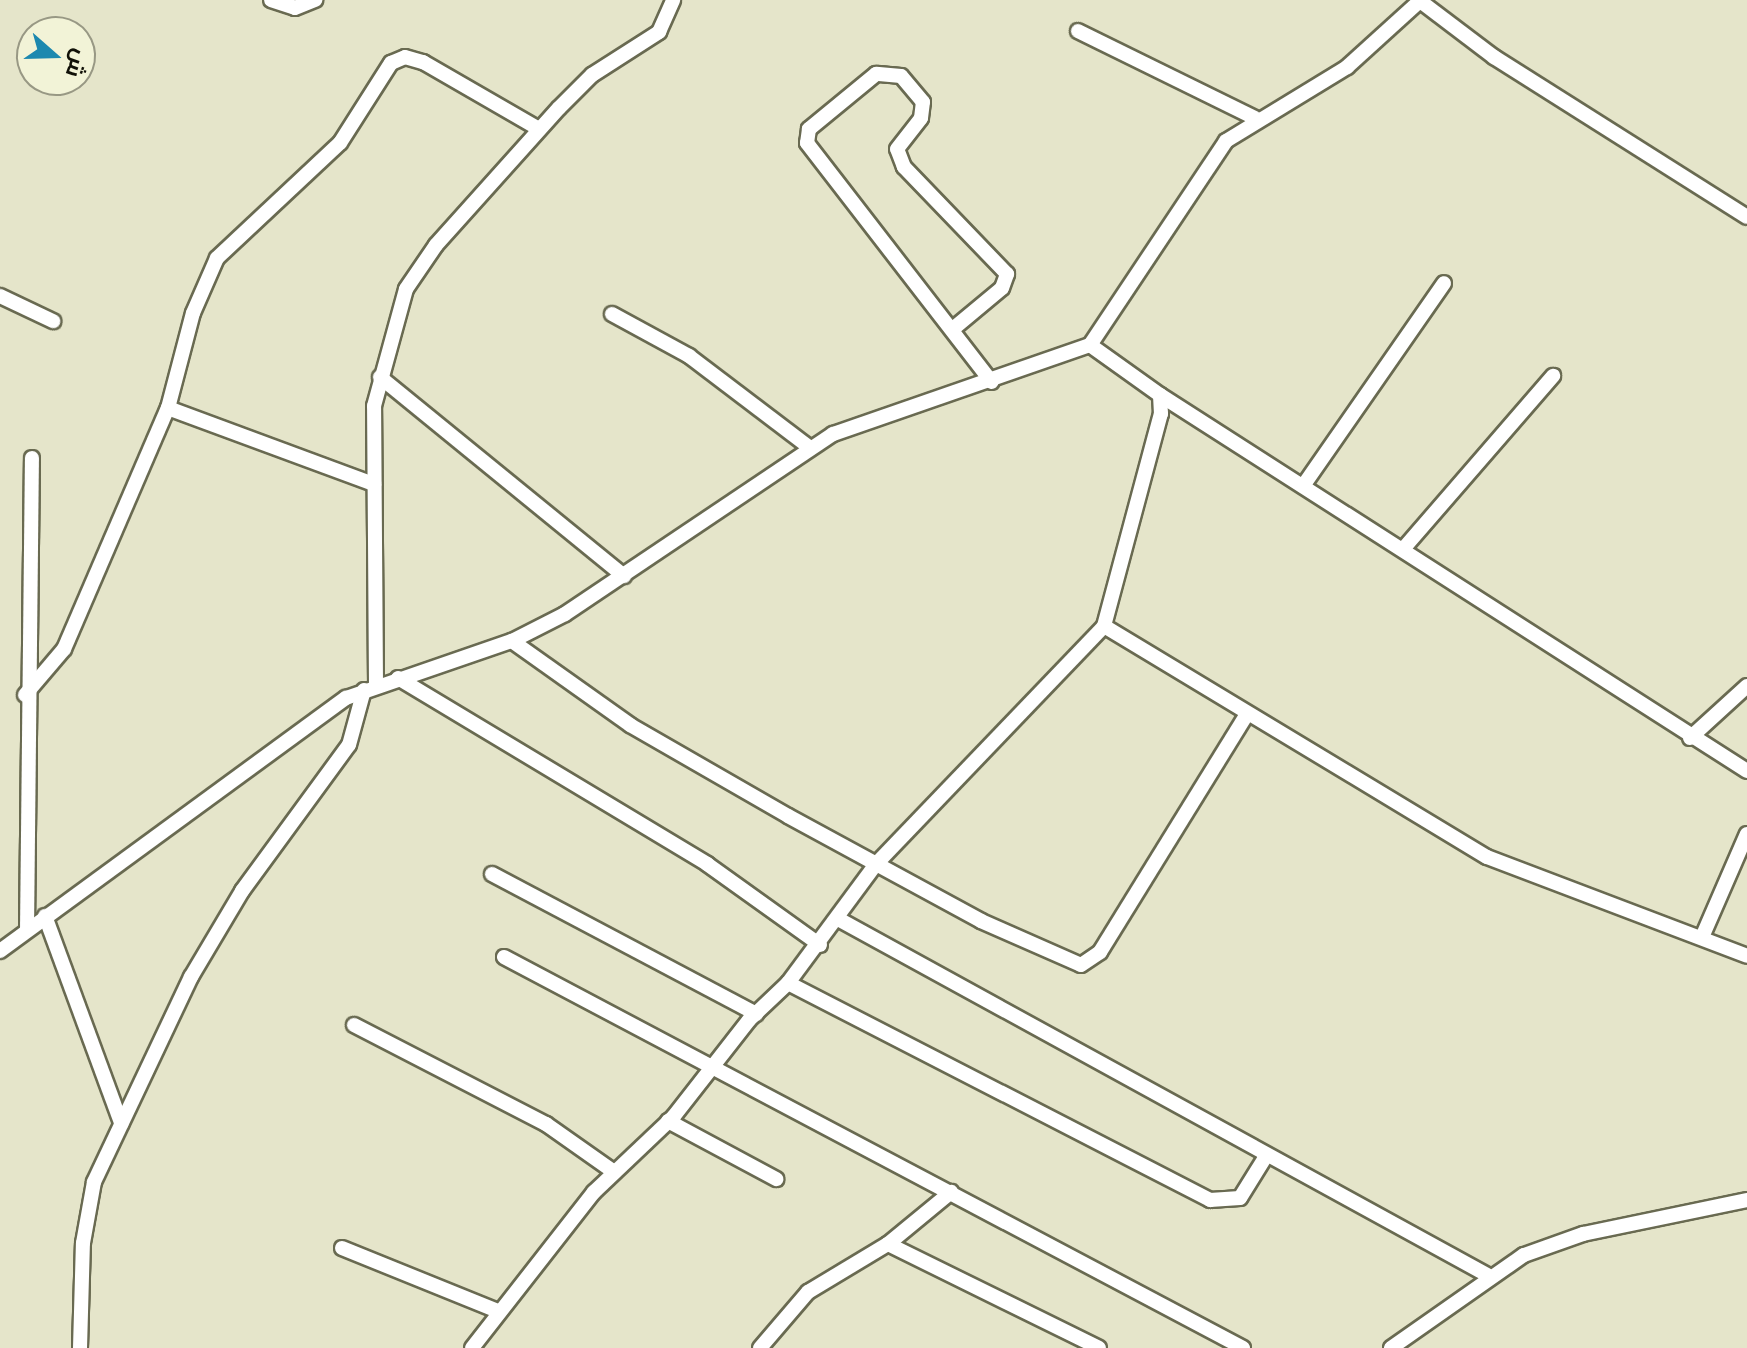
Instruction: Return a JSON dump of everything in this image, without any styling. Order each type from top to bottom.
[{"type":"street","points":[[271,0],[295,8],[315,0]]},
{"type":"street","points":[[80,1348],[83,1243],[94,1182],[191,977],[242,891],[349,745],[370,687],[374,484],[380,377],[389,332],[415,276],[539,129],[592,75],[659,32],[673,0]]},
{"type":"street","points":[[0,951],[306,720],[370,687],[512,641],[624,576],[809,447],[1090,345],[1212,157],[1255,118],[1347,67],[1420,1],[1481,49],[1747,217]]},
{"type":"street","points":[[1078,31],[1255,118]]},
{"type":"street","points":[[25,695],[64,649],[168,408],[193,313],[217,258],[340,143],[391,63],[405,57],[423,62],[539,129]]},
{"type":"street","points":[[954,328],[1002,288],[1007,274],[904,167],[897,149],[921,118],[923,102],[901,76],[876,74],[809,129],[807,143],[954,328],[992,382]]},
{"type":"street","points":[[1303,486],[1444,283]]},
{"type":"street","points":[[0,296],[53,321]]},
{"type":"street","points":[[612,314],[689,356],[809,447]]},
{"type":"street","points":[[1090,345],[1160,395],[1404,548],[1690,738],[1747,771]]},
{"type":"street","points":[[1404,548],[1553,376]]},
{"type":"street","points":[[380,377],[624,576]]},
{"type":"street","points":[[472,1348],[498,1311],[614,1172],[668,1121],[756,1014],[820,945],[876,864],[1104,626],[1156,442],[1160,395]]},
{"type":"street","points":[[168,408],[374,484]]},
{"type":"street","points":[[27,930],[25,695],[32,458]]},
{"type":"street","points":[[1104,626],[1245,717],[1487,857],[1662,926],[1703,935],[1747,956]]},
{"type":"street","points":[[512,641],[630,725],[876,864],[1081,965],[1100,952],[1245,717]]},
{"type":"street","points":[[398,678],[707,864],[820,945]]},
{"type":"street","points":[[1690,738],[1747,686]]},
{"type":"street","points":[[1703,935],[1747,834]]},
{"type":"street","points":[[492,874],[756,1014]]},
{"type":"street","points":[[45,916],[121,1123]]},
{"type":"street","points":[[840,920],[1487,1275]]},
{"type":"street","points":[[504,957],[1236,1346]]},
{"type":"street","points":[[788,983],[1210,1200],[1240,1198],[1266,1156]]},
{"type":"street","points":[[354,1025],[546,1124],[614,1172]]},
{"type":"street","points":[[668,1121],[776,1179]]},
{"type":"street","points":[[760,1348],[808,1292],[888,1244],[951,1192]]},
{"type":"street","points":[[1391,1348],[1487,1275],[1583,1234],[1747,1200]]},
{"type":"street","points":[[888,1244],[1099,1348]]},
{"type":"street","points":[[342,1248],[498,1311]]}]
